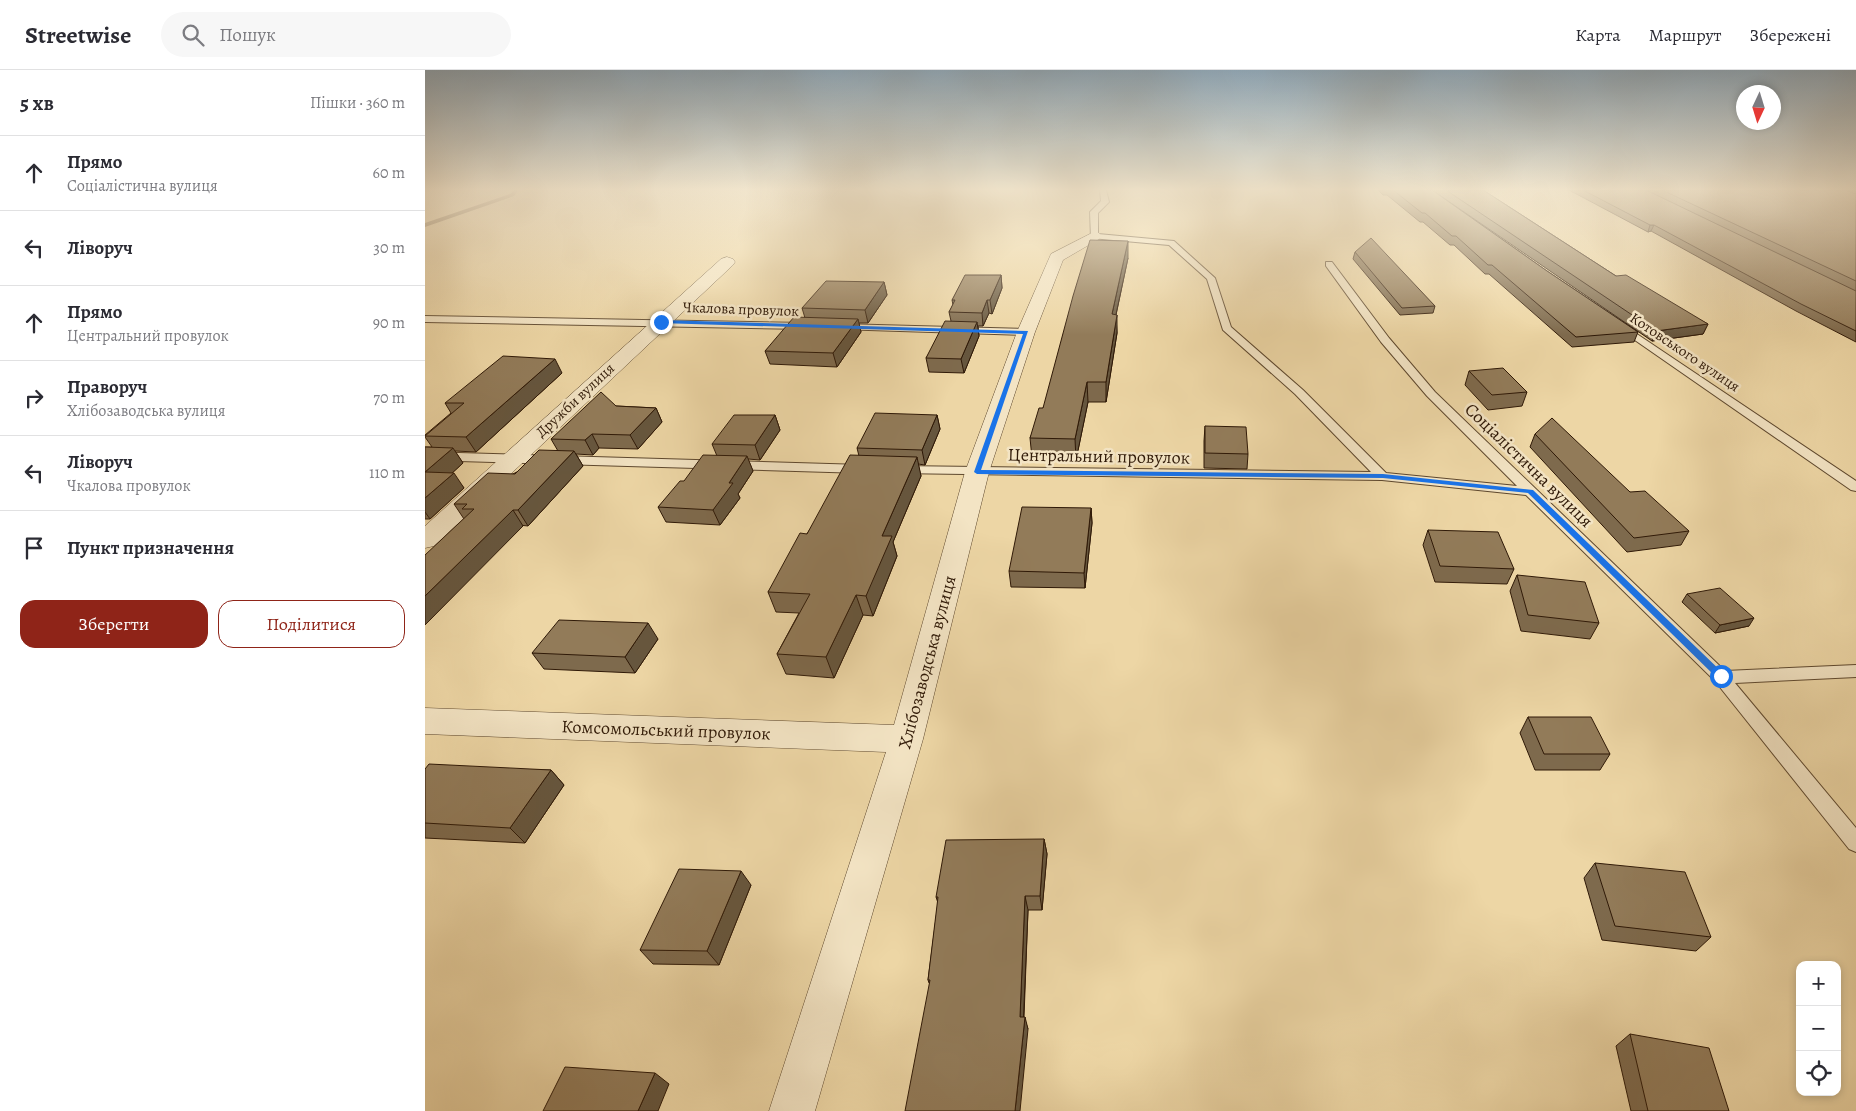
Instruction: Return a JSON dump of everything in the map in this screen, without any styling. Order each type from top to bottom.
[{"type":"street","name":"Хлібозаводська вулиця","points":[[792,1111],[907,739],[977,472],[1026,332],[1056,257],[1090,239]]},
{"type":"street","name":"Дружби вулиця","points":[[425,540],[727,262]]},
{"type":"street","name":"Комсомольський провулок","points":[[425,721],[907,739]]},
{"type":"lane","points":[[1123,239],[1171,243],[1211,278],[1226,328],[1299,392],[1383,476]]},
{"type":"lane","name":"Соціалістична вулиця","points":[[1329,264],[1385,340],[1431,394],[1721,676],[1856,843]]},
{"type":"lane","name":"Чкалова провулок","points":[[425,319],[661,322],[1026,332]]},
{"type":"lane","name":"Котовського вулиця","points":[[1613,321],[1856,487]]},
{"type":"lane","name":"Центральний провулок","points":[[425,456],[977,472],[1383,476],[1530,491]]},
{"type":"lane","points":[[1721,676],[1856,671]]},
{"type":"building","points":[[1372,239],[1435,306],[1402,308],[1355,252]]},
{"type":"building","points":[[1459,239],[1501,239],[1638,332],[1576,337],[1492,265],[1488,265]]},
{"type":"building","points":[[1518,239],[1558,239],[1616,276],[1626,275],[1708,324],[1656,331]]},
{"type":"building","points":[[1679,239],[1747,239],[1856,291],[1856,331],[1801,304]]},
{"type":"building","points":[[1766,239],[1856,239],[1856,281]]},
{"type":"building","points":[[1090,240],[1128,241],[1112,314],[1117,315],[1106,382],[1087,382],[1075,439],[1030,438],[1039,408],[1043,408]]},
{"type":"building","points":[[965,275],[1001,275],[982,313],[949,312],[955,300],[952,300]]},
{"type":"building","points":[[826,281],[884,282],[865,310],[802,308]]},
{"type":"building","points":[[794,317],[858,319],[833,353],[765,351]]},
{"type":"building","points":[[945,321],[977,322],[961,359],[926,358]]},
{"type":"building","points":[[503,356],[555,359],[466,437],[425,436],[464,403],[445,403]]},
{"type":"building","points":[[1503,368],[1527,392],[1492,395],[1469,371]]},
{"type":"building","points":[[601,392],[616,406],[656,408],[630,435],[592,434],[585,440],[551,439]]},
{"type":"building","points":[[875,413],[937,415],[922,450],[857,448]]},
{"type":"building","points":[[734,415],[775,415],[755,445],[712,444]]},
{"type":"building","points":[[1552,418],[1630,492],[1645,491],[1689,531],[1634,538],[1535,434]]},
{"type":"building","points":[[1205,426],[1246,427],[1248,454],[1205,453]]},
{"type":"building","points":[[425,447],[453,448],[425,472]]},
{"type":"building","points":[[539,450],[574,451],[518,510],[513,510],[425,596],[425,555],[474,509],[462,509],[467,504],[454,504],[488,473],[515,474]]},
{"type":"building","points":[[703,455],[747,456],[729,483],[733,483],[713,510],[658,507],[680,481],[684,481]]},
{"type":"building","points":[[850,455],[917,457],[882,536],[892,536],[866,596],[856,595],[826,657],[777,654],[810,594],[768,592],[800,533],[807,534]]},
{"type":"building","points":[[425,472],[454,473],[425,498]]},
{"type":"building","points":[[1022,507],[1091,508],[1084,573],[1009,571]]},
{"type":"building","points":[[1428,530],[1498,532],[1514,569],[1440,566]]},
{"type":"building","points":[[1517,575],[1585,582],[1599,623],[1528,615]]},
{"type":"building","points":[[1720,588],[1754,618],[1720,625],[1687,594]]},
{"type":"building","points":[[559,620],[648,623],[625,657],[532,653]]},
{"type":"building","points":[[1528,717],[1591,717],[1610,754],[1544,754]]},
{"type":"building","points":[[429,764],[551,770],[510,828],[425,823],[425,769]]},
{"type":"building","points":[[1044,839],[1040,896],[1025,896],[1020,1017],[1025,1017],[1015,1111],[905,1111],[930,980],[928,980],[938,897],[936,897],[946,840]]},
{"type":"building","points":[[1595,863],[1685,872],[1711,937],[1615,926]]},
{"type":"building","points":[[679,869],[741,871],[707,951],[640,950]]},
{"type":"building","points":[[1630,1034],[1709,1048],[1729,1111],[1648,1111]]},
{"type":"building","points":[[565,1067],[655,1073],[638,1111],[543,1111]]},
{"type":"route","points":[[661,322],[1026,332],[977,472],[1383,476],[1530,491],[1721,676]]}]
